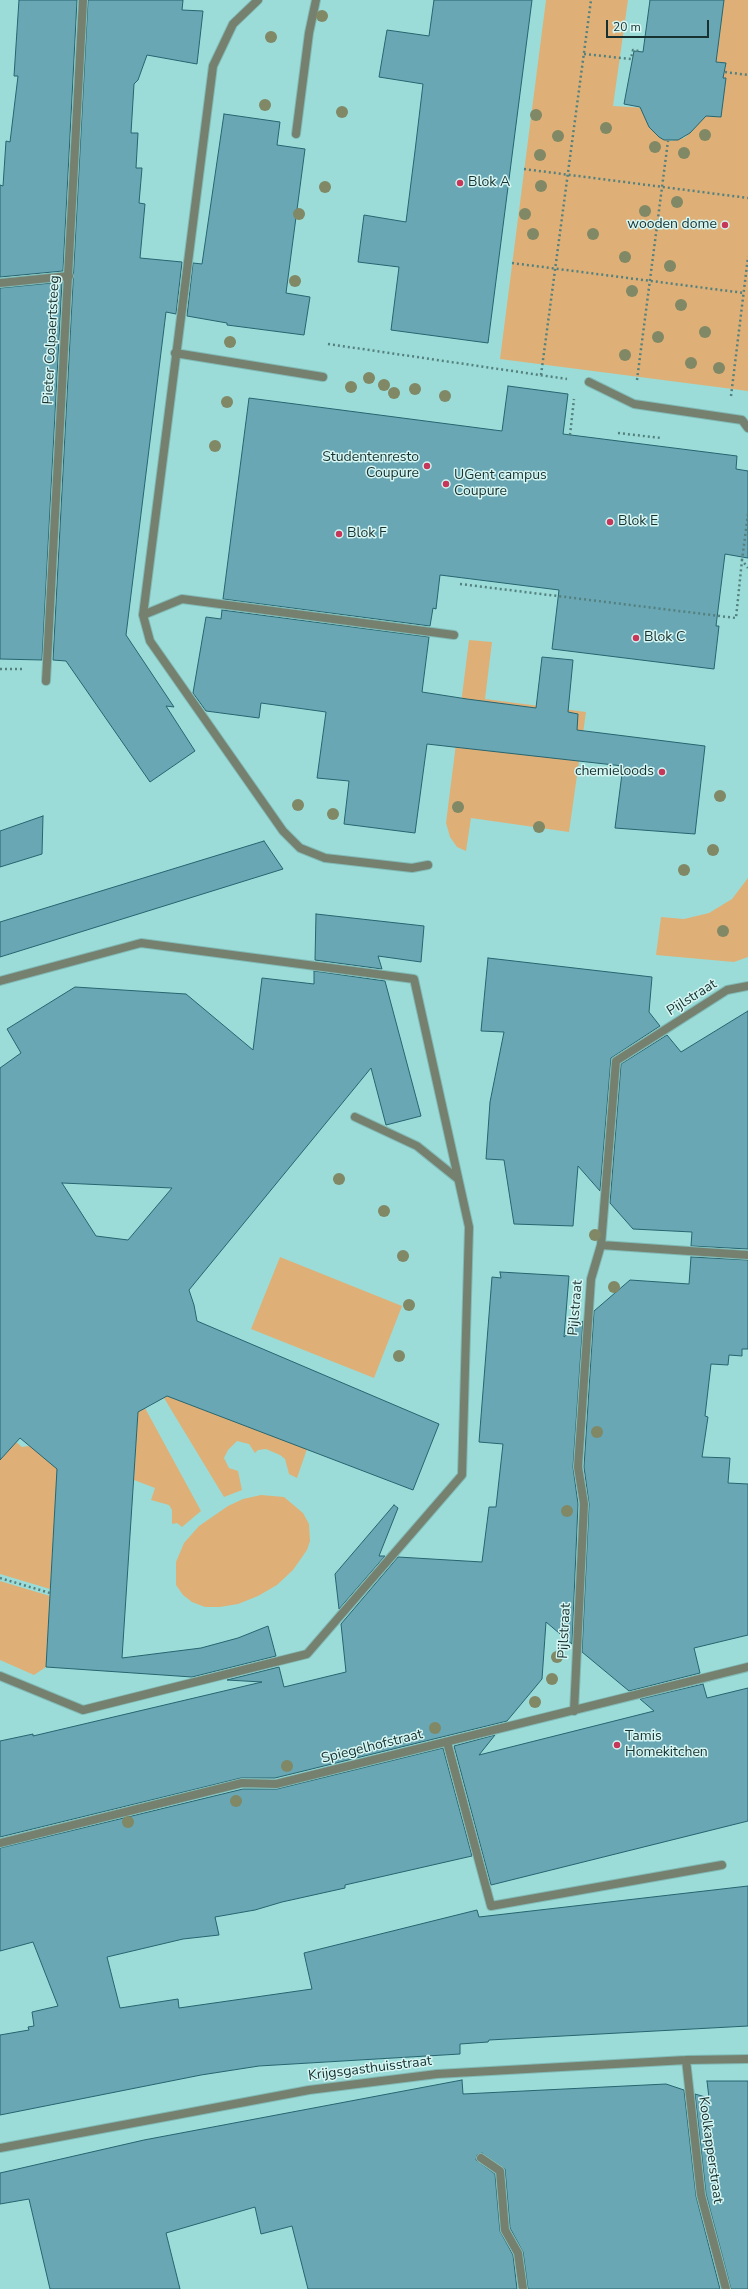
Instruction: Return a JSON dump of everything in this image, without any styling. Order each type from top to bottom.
[{"type":"street","name":"Pieter Colpaertsteeg","points":[[46,681],[83,0]]},
{"type":"street","points":[[258,0],[233,24],[213,66],[175,353],[143,615],[150,641],[283,831],[300,848],[325,858],[412,868],[428,866]]},
{"type":"street","points":[[296,134],[309,34],[316,0]]},
{"type":"street","points":[[0,283],[69,276]]},
{"type":"street","points":[[175,353],[323,377]]},
{"type":"street","points":[[589,382],[634,404],[742,420],[748,428]]},
{"type":"street","points":[[143,615],[182,599],[454,635]]},
{"type":"street","points":[[0,981],[141,943],[414,979],[469,1227],[462,1475],[307,1654],[83,1710],[0,1676]]},
{"type":"street","name":"Pijlstraat","points":[[574,1711],[584,1504],[578,1467],[591,1279],[601,1245],[616,1061],[727,990],[748,986]]},
{"type":"street","points":[[355,1117],[417,1146],[458,1179]]},
{"type":"street","points":[[601,1245],[748,1255]]},
{"type":"street","name":"Spiegelhofstraat","points":[[0,1843],[242,1784],[276,1784],[574,1711],[748,1666]]},
{"type":"street","points":[[447,1742],[491,1906],[722,1865]]},
{"type":"street","name":"Krijgsgasthuisstraat","points":[[0,2148],[309,2090],[437,2074],[686,2060],[748,2059]]},
{"type":"street","name":"Koolkapperstraat","points":[[686,2060],[701,2195],[726,2289]]},
{"type":"street","points":[[481,2158],[500,2171],[505,2230],[518,2253],[523,2289]]},
{"type":"path","points":[[541,375],[591,0]]},
{"type":"path","points":[[584,54],[631,59],[633,50],[640,51]]},
{"type":"path","points":[[725,72],[748,75]]},
{"type":"path","points":[[634,404],[668,141]]},
{"type":"path","points":[[524,169],[748,198]]},
{"type":"path","points":[[727,418],[748,257]]},
{"type":"path","points":[[512,263],[744,293]]},
{"type":"path","points":[[328,344],[589,382]]},
{"type":"path","points":[[570,435],[576,380]]},
{"type":"path","points":[[618,433],[661,438]]},
{"type":"path","points":[[460,584],[736,618],[748,514]]},
{"type":"path","points":[[742,560],[748,568]]},
{"type":"path","points":[[0,1578],[50,1593]]},
{"type":"shaded area","points":[[546,0],[628,0],[613,106],[646,108],[649,127],[659,137],[671,141],[684,138],[690,133],[695,128],[699,115],[721,117],[726,78],[723,78],[726,64],[716,62],[724,0],[748,0],[748,391],[500,359]]},
{"type":"shaded area","points":[[469,640],[492,642],[485,699],[586,712],[569,832],[471,818],[466,851],[457,847],[450,837],[446,823]]},
{"type":"shaded area","points":[[748,878],[748,957],[734,962],[656,955],[661,917],[684,919],[709,913],[732,899]]},
{"type":"shaded area","points":[[280,1257],[402,1306],[374,1378],[251,1329]]},
{"type":"shaded area","points":[[167,1396],[307,1449],[297,1478],[289,1474],[285,1459],[280,1455],[266,1449],[258,1450],[255,1453],[249,1444],[237,1441],[228,1450],[224,1458],[229,1468],[238,1471],[242,1490],[224,1497],[164,1398]]},
{"type":"shaded area","points":[[145,1408],[201,1511],[182,1527],[177,1523],[172,1524],[172,1510],[169,1505],[151,1500],[155,1488],[134,1480],[138,1411]]},
{"type":"shaded area","points":[[16,1442],[22,1447],[29,1446],[34,1449],[58,1456],[50,1589],[0,1574],[0,1460]]},
{"type":"shaded area","points":[[261,1495],[284,1497],[303,1513],[309,1524],[310,1541],[307,1550],[293,1570],[277,1585],[258,1596],[238,1604],[220,1607],[205,1607],[192,1602],[183,1595],[176,1585],[176,1562],[184,1543],[199,1526],[228,1506],[243,1499]]},
{"type":"shaded area","points":[[0,1581],[50,1596],[46,1667],[34,1675],[0,1660]]},
{"type":"building","points":[[19,0],[77,0],[63,271],[0,277],[0,185],[3,186],[6,141],[10,142],[18,76],[14,76]]},
{"type":"building","points":[[88,0],[183,0],[182,10],[203,11],[197,64],[147,55],[138,80],[134,84],[131,133],[138,133],[136,168],[142,168],[139,203],[145,204],[140,258],[182,262],[176,314],[166,312],[126,635],[174,707],[166,706],[195,751],[150,782],[66,661],[53,660]]},
{"type":"building","name":"Blok A","points":[[434,0],[532,0],[488,343],[391,330],[399,267],[358,262],[364,215],[406,222],[415,151],[423,84],[379,77],[387,30],[429,36]]},
{"type":"building","points":[[650,0],[724,0],[716,62],[726,63],[723,78],[726,78],[721,117],[706,116],[690,133],[678,140],[664,140],[659,137],[649,127],[640,107],[624,104],[634,51],[643,52]]},
{"type":"building","points":[[224,114],[280,122],[277,145],[305,149],[286,293],[310,297],[304,335],[227,325],[227,323],[187,316],[193,263],[202,264]]},
{"type":"building","points":[[62,282],[42,660],[0,659],[0,288]]},
{"type":"building","points":[[508,386],[568,394],[563,434],[737,456],[736,469],[748,471],[748,558],[725,554],[716,626],[719,626],[714,669],[552,649],[559,590],[440,575],[436,609],[433,608],[430,626],[223,599],[249,398],[502,431]]},
{"type":"building","points":[[222,610],[429,637],[422,692],[467,699],[536,708],[542,657],[573,660],[568,712],[578,714],[577,730],[705,746],[695,834],[615,828],[623,766],[427,744],[415,833],[344,824],[349,781],[317,778],[326,712],[261,703],[259,718],[206,711],[193,693],[206,617],[221,619]]},
{"type":"building","points":[[43,816],[42,854],[0,867],[0,831]]},
{"type":"building","points":[[264,841],[283,869],[0,957],[0,922]]},
{"type":"building","points":[[316,914],[424,926],[421,962],[378,956],[382,969],[315,960]]},
{"type":"building","points":[[488,958],[652,977],[649,1012],[660,1026],[611,1058],[600,1191],[578,1166],[573,1226],[514,1224],[504,1160],[486,1159],[490,1102],[504,1032],[481,1031]]},
{"type":"building","points":[[314,971],[385,981],[421,1116],[386,1125],[371,1068],[189,1290],[197,1321],[439,1424],[413,1490],[167,1396],[138,1412],[122,1658],[201,1648],[238,1638],[268,1626],[276,1656],[192,1677],[46,1667],[57,1469],[20,1438],[0,1460],[0,1068],[21,1053],[7,1029],[75,987],[186,994],[253,1050],[262,978],[314,984]],"holes":[[[62,1183],[172,1188],[128,1240],[96,1236]]]},
{"type":"building","points":[[748,1011],[748,1249],[691,1246],[692,1232],[633,1229],[610,1203],[621,1064],[667,1035],[681,1052]]},
{"type":"building","points":[[691,1257],[748,1260],[748,1349],[742,1349],[742,1356],[729,1355],[728,1365],[711,1364],[705,1416],[708,1417],[702,1457],[730,1458],[728,1483],[748,1484],[748,1635],[694,1648],[700,1673],[629,1691],[582,1652],[589,1504],[584,1467],[594,1311],[630,1280],[689,1284]]},
{"type":"building","points":[[500,1272],[569,1276],[564,1337],[583,1321],[573,1467],[578,1504],[572,1644],[546,1622],[542,1679],[507,1721],[275,1778],[241,1778],[0,1837],[0,1741],[33,1734],[33,1736],[262,1682],[227,1680],[279,1667],[284,1687],[346,1672],[341,1624],[398,1557],[482,1562],[489,1507],[496,1507],[503,1444],[479,1442],[492,1277],[501,1278]]},
{"type":"building","points":[[394,1505],[398,1508],[379,1556],[385,1556],[339,1609],[335,1574]]},
{"type":"building","points":[[703,1684],[707,1698],[748,1688],[748,1821],[491,1885],[454,1746],[495,1735],[479,1755],[654,1711],[640,1699]]},
{"type":"building","points":[[443,1748],[472,1856],[345,1885],[345,1888],[282,1902],[255,1910],[215,1917],[219,1935],[183,1939],[107,1957],[120,2008],[178,1999],[179,2008],[312,1989],[304,1953],[477,1910],[479,1917],[748,1886],[748,2026],[489,2040],[488,2042],[460,2044],[460,2054],[259,2066],[201,2075],[0,2115],[0,2035],[29,2030],[28,2027],[34,2026],[32,2012],[58,2006],[33,1942],[0,1951],[0,1848],[243,1789],[277,1789]]},
{"type":"building","points":[[462,2080],[463,2094],[666,2084],[684,2090],[696,2196],[720,2289],[528,2289],[523,2252],[510,2228],[505,2169],[482,2153],[477,2155],[476,2160],[495,2174],[500,2231],[513,2255],[517,2289],[308,2289],[292,2226],[261,2234],[255,2207],[166,2233],[180,2289],[50,2289],[29,2199],[0,2204],[0,2173],[144,2140]]},
{"type":"building","points":[[707,2081],[748,2081],[748,2289],[731,2289],[706,2194],[695,2094],[709,2098]]},
{"type":"place","name":"Blok A","points":[[460,183]]},
{"type":"place","name":"wooden dome","points":[[725,225]]},
{"type":"place","name":"Studentenresto Coupure","points":[[427,466]]},
{"type":"place","name":"UGent campus Coupure","points":[[446,484]]},
{"type":"place","name":"Blok E","points":[[610,522]]},
{"type":"place","name":"Blok F","points":[[339,534]]},
{"type":"place","name":"Blok C","points":[[636,638]]},
{"type":"place","name":"chemieloods","points":[[662,772]]},
{"type":"place","name":"Tamis Homekitchen","points":[[617,1745]]}]
